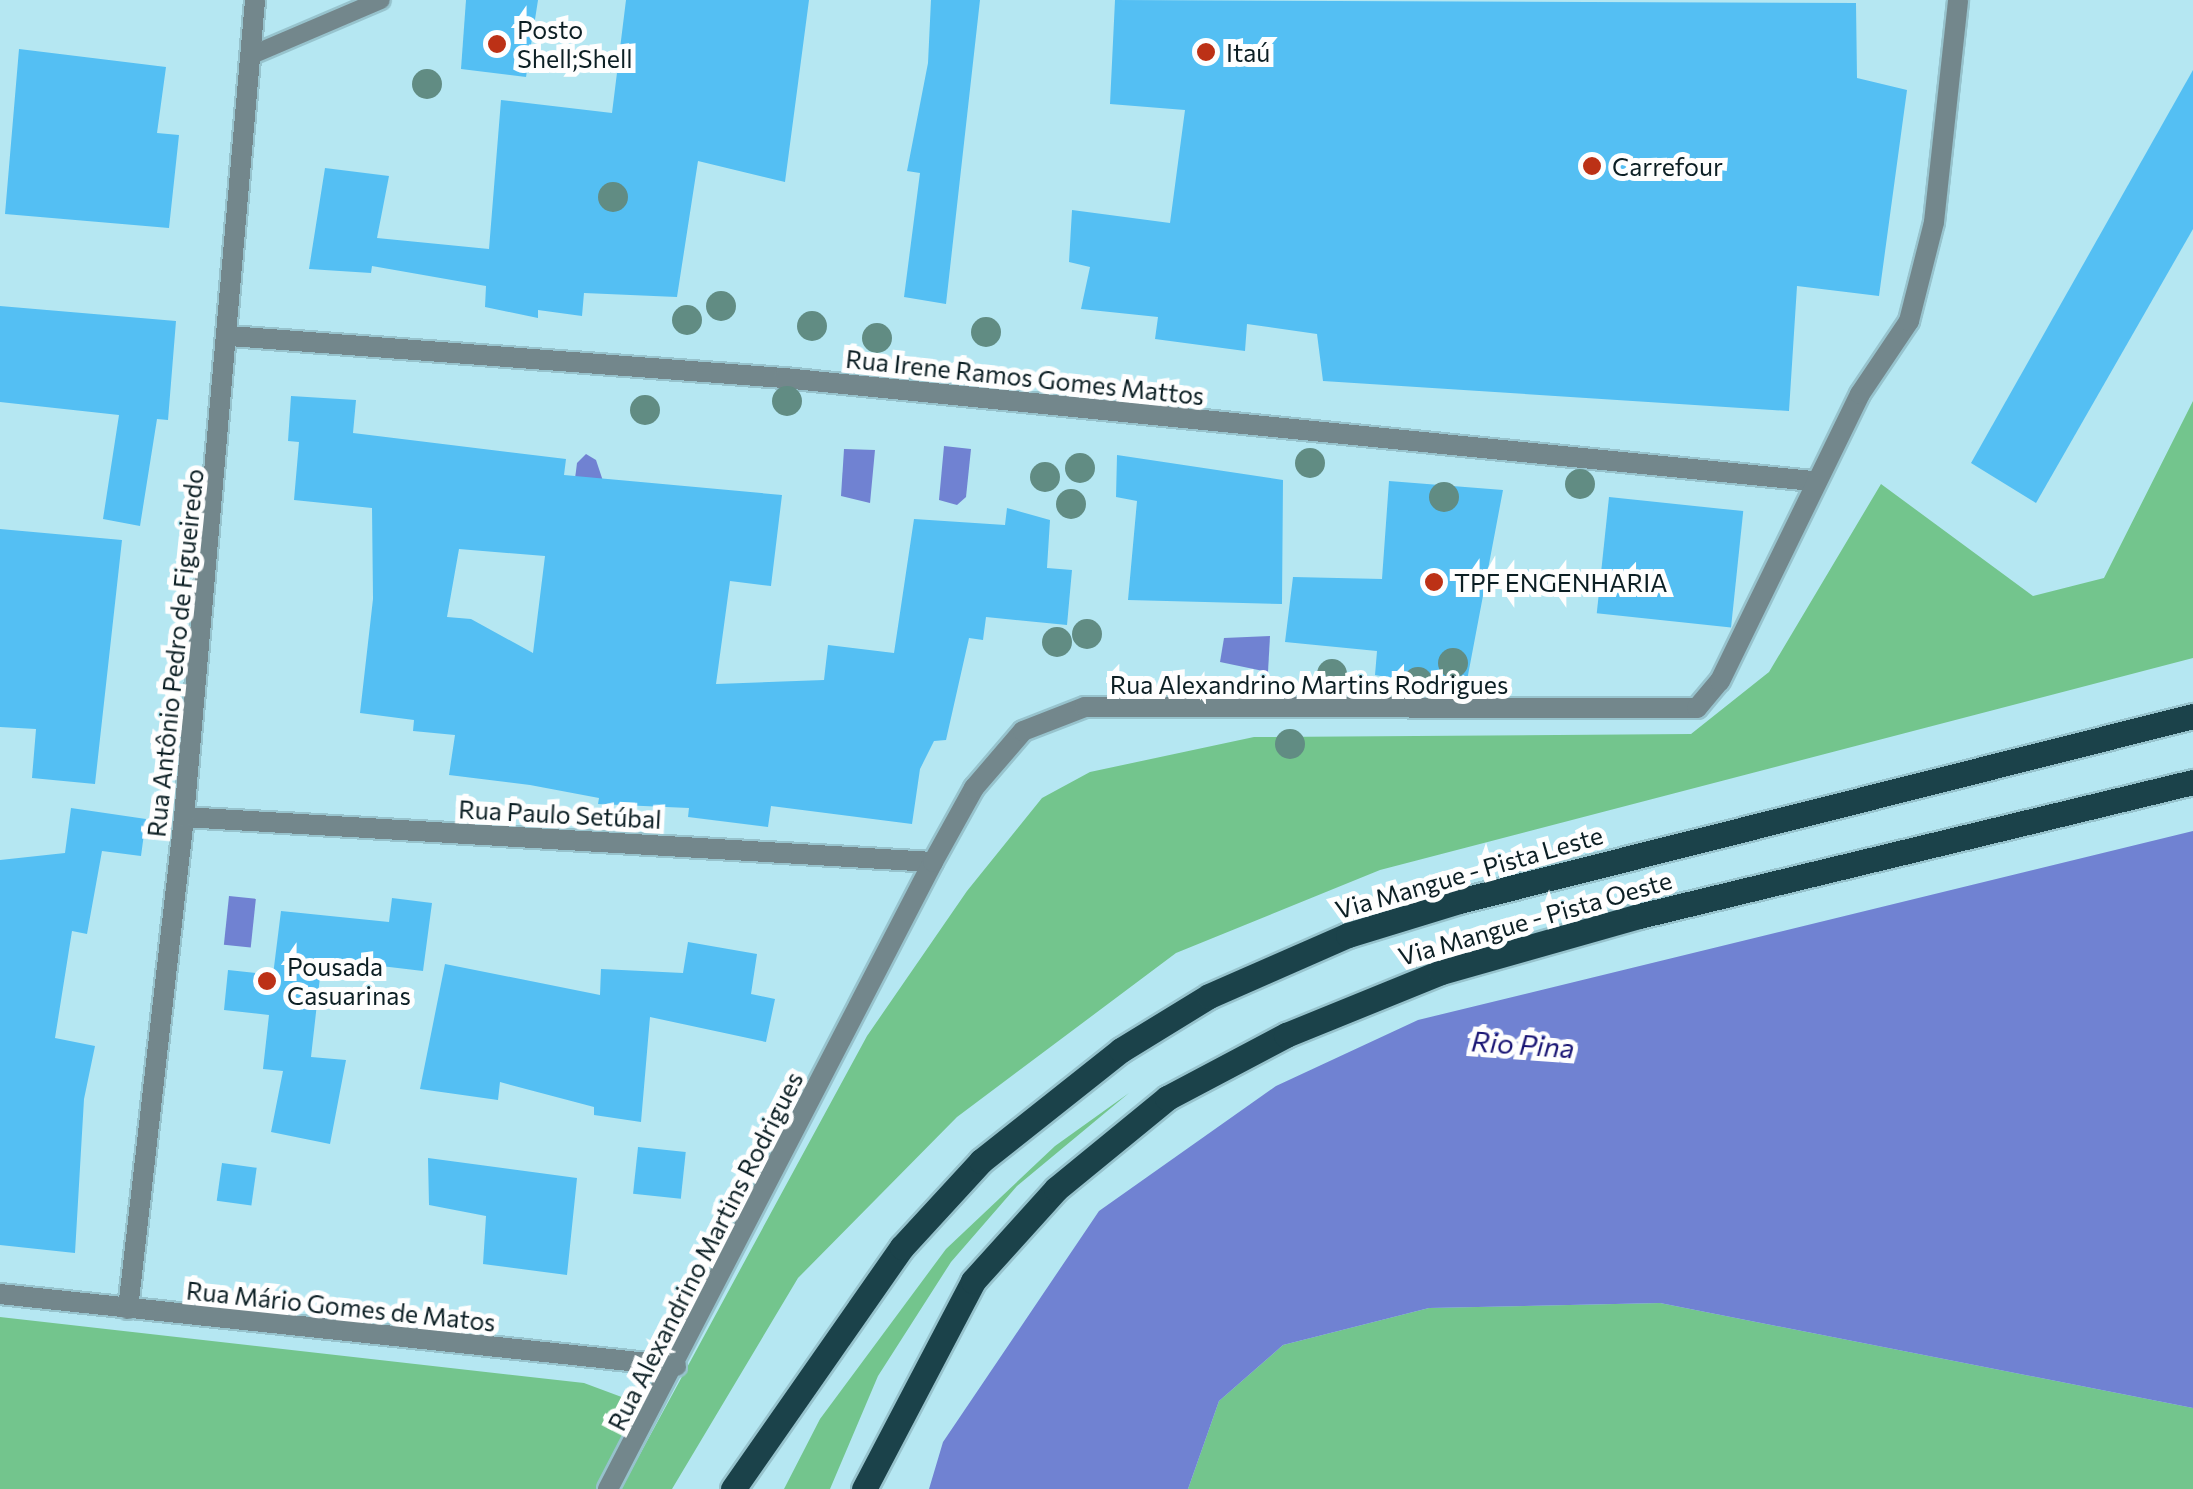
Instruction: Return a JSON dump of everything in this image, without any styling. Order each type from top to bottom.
[{"type":"main road","name":"Via Mangue - Pista Leste","points":[[732,1489],[758,1446],[902,1247],[982,1161],[1120,1050],[1209,996],[1348,934],[1459,901],[2193,716]]},
{"type":"main road","name":"Via Mangue - Pista Oeste","points":[[864,1489],[973,1281],[1056,1188],[1167,1098],[1286,1035],[1441,972],[1639,916],[2193,782]]},
{"type":"main road","points":[[742,1489],[758,1446]]},
{"type":"street","name":"Rua Antônio Pedro de Figueiredo","points":[[128,1309],[184,816],[230,336],[255,0]]},
{"type":"street","name":"Rua Alexandrino Martins Rodrigues","points":[[608,1489],[676,1366],[933,862],[974,788],[1024,731],[1084,707],[1697,708],[1720,681],[1813,481],[1909,321],[1934,222],[1958,0]]},
{"type":"street","name":"Rua Irene Ramos Gomes Mattos","points":[[230,336],[784,378],[1813,481]]},
{"type":"street","name":"Rua Paulo Setúbal","points":[[184,816],[933,862]]},
{"type":"street","name":"Rua Mário Gomes de Matos","points":[[0,1294],[676,1366]]},
{"type":"lane","points":[[252,55],[381,0]]},
{"type":"green space","points":[[2193,401],[2193,658],[1380,870],[1176,953],[957,1117],[798,1278],[672,1489],[621,1489],[867,1036],[967,891],[1042,798],[1090,772],[1254,737],[1691,734],[1769,672],[1881,484],[2033,596],[2104,578]]},
{"type":"green space","points":[[1129,1093],[1017,1186],[951,1262],[878,1376],[830,1489],[784,1489],[820,1419],[946,1249],[1055,1146]]},
{"type":"green space","points":[[1660,1303],[2193,1408],[2193,1489],[1188,1489],[1219,1401],[1283,1345],[1429,1308]]},
{"type":"green space","points":[[0,1317],[584,1383],[627,1399],[637,1417],[603,1489],[0,1489]]},
{"type":"water","points":[[944,446],[971,449],[966,497],[957,505],[939,500]]},
{"type":"water","points":[[844,449],[875,450],[870,503],[841,496]]},
{"type":"water","points":[[586,454],[596,460],[607,493],[566,549],[577,463]]},
{"type":"water","points":[[1270,636],[1268,672],[1220,662],[1224,638]]},
{"type":"water","name":"Rio Pina","points":[[2193,831],[2193,1408],[1660,1303],[1429,1308],[1283,1345],[1219,1401],[1188,1489],[929,1489],[943,1442],[1099,1211],[1276,1086],[1418,1020]]},
{"type":"water","points":[[229,896],[256,899],[251,948],[224,945]]},
{"type":"building","name":"Posto Shell;Shell","points":[[466,0],[538,0],[526,77],[461,69]]},
{"type":"building","points":[[626,0],[809,0],[785,182],[698,161],[677,297],[584,293],[582,316],[538,310],[538,318],[485,307],[486,286],[372,266],[371,273],[309,269],[325,168],[389,176],[377,238],[489,249],[501,100],[612,113]]},
{"type":"building","points":[[931,0],[980,0],[946,304],[904,297],[920,173],[907,171],[928,63]]},
{"type":"building","name":"Carrefour","points":[[1115,0],[1856,3],[1857,78],[1907,90],[1879,296],[1797,286],[1789,411],[1323,381],[1317,334],[1247,324],[1245,351],[1155,339],[1158,317],[1081,309],[1090,267],[1069,262],[1072,210],[1170,223],[1185,110],[1110,104]]},
{"type":"building","points":[[19,49],[166,67],[157,133],[179,135],[169,228],[5,214]]},
{"type":"building","points":[[2193,70],[2193,229],[2036,503],[1971,463]]},
{"type":"building","points":[[0,306],[176,321],[168,420],[157,419],[140,526],[103,519],[119,415],[0,402]]},
{"type":"building","points":[[291,396],[356,400],[353,433],[566,459],[564,475],[782,495],[771,586],[730,581],[716,684],[824,680],[828,645],[894,653],[914,519],[1005,525],[1007,508],[1050,520],[1047,568],[1072,570],[1067,625],[986,617],[983,640],[969,638],[946,740],[934,741],[920,769],[912,824],[771,806],[768,827],[688,817],[689,808],[598,804],[599,798],[449,775],[455,735],[413,731],[414,720],[360,713],[373,599],[372,508],[294,500],[299,442],[288,441]],"holes":[[[459,549],[545,556],[533,653],[471,619],[447,617]]]},
{"type":"building","points":[[1117,455],[1283,480],[1282,604],[1128,600],[1137,501],[1116,497]]},
{"type":"building","name":"TPF ENGENHARIA","points":[[1389,481],[1503,490],[1465,691],[1375,675],[1377,651],[1285,642],[1293,577],[1382,579]]},
{"type":"building","points":[[1609,497],[1743,511],[1731,627],[1597,613]]},
{"type":"building","points":[[0,529],[122,540],[95,784],[32,778],[36,729],[0,727]]},
{"type":"building","points":[[71,808],[146,819],[141,856],[102,851],[87,934],[72,931],[55,1038],[95,1046],[84,1099],[75,1253],[0,1245],[0,860],[65,853]]},
{"type":"building","points":[[392,898],[432,903],[423,971],[322,959],[311,1057],[346,1060],[330,1144],[271,1132],[283,1071],[263,1069],[269,1015],[224,1010],[228,970],[273,975],[281,911],[389,922]]},
{"type":"building","points":[[688,942],[757,954],[751,994],[775,999],[766,1042],[650,1017],[641,1122],[594,1115],[594,1107],[500,1082],[498,1100],[420,1089],[445,964],[600,995],[601,969],[683,973]]},
{"type":"building","points":[[638,1147],[686,1152],[681,1199],[633,1194]]},
{"type":"building","points":[[428,1158],[577,1178],[567,1275],[483,1264],[486,1216],[429,1205]]},
{"type":"building","points":[[222,1163],[257,1168],[251,1206],[217,1201]]},
{"type":"place","name":"Posto Shell;Shell","points":[[497,44]]},
{"type":"place","name":"Itaú","points":[[1206,52]]},
{"type":"place","name":"Carrefour","points":[[1592,166]]},
{"type":"place","name":"TPF ENGENHARIA","points":[[1434,582]]},
{"type":"place","name":"Pousada Casuarinas","points":[[267,981]]}]
